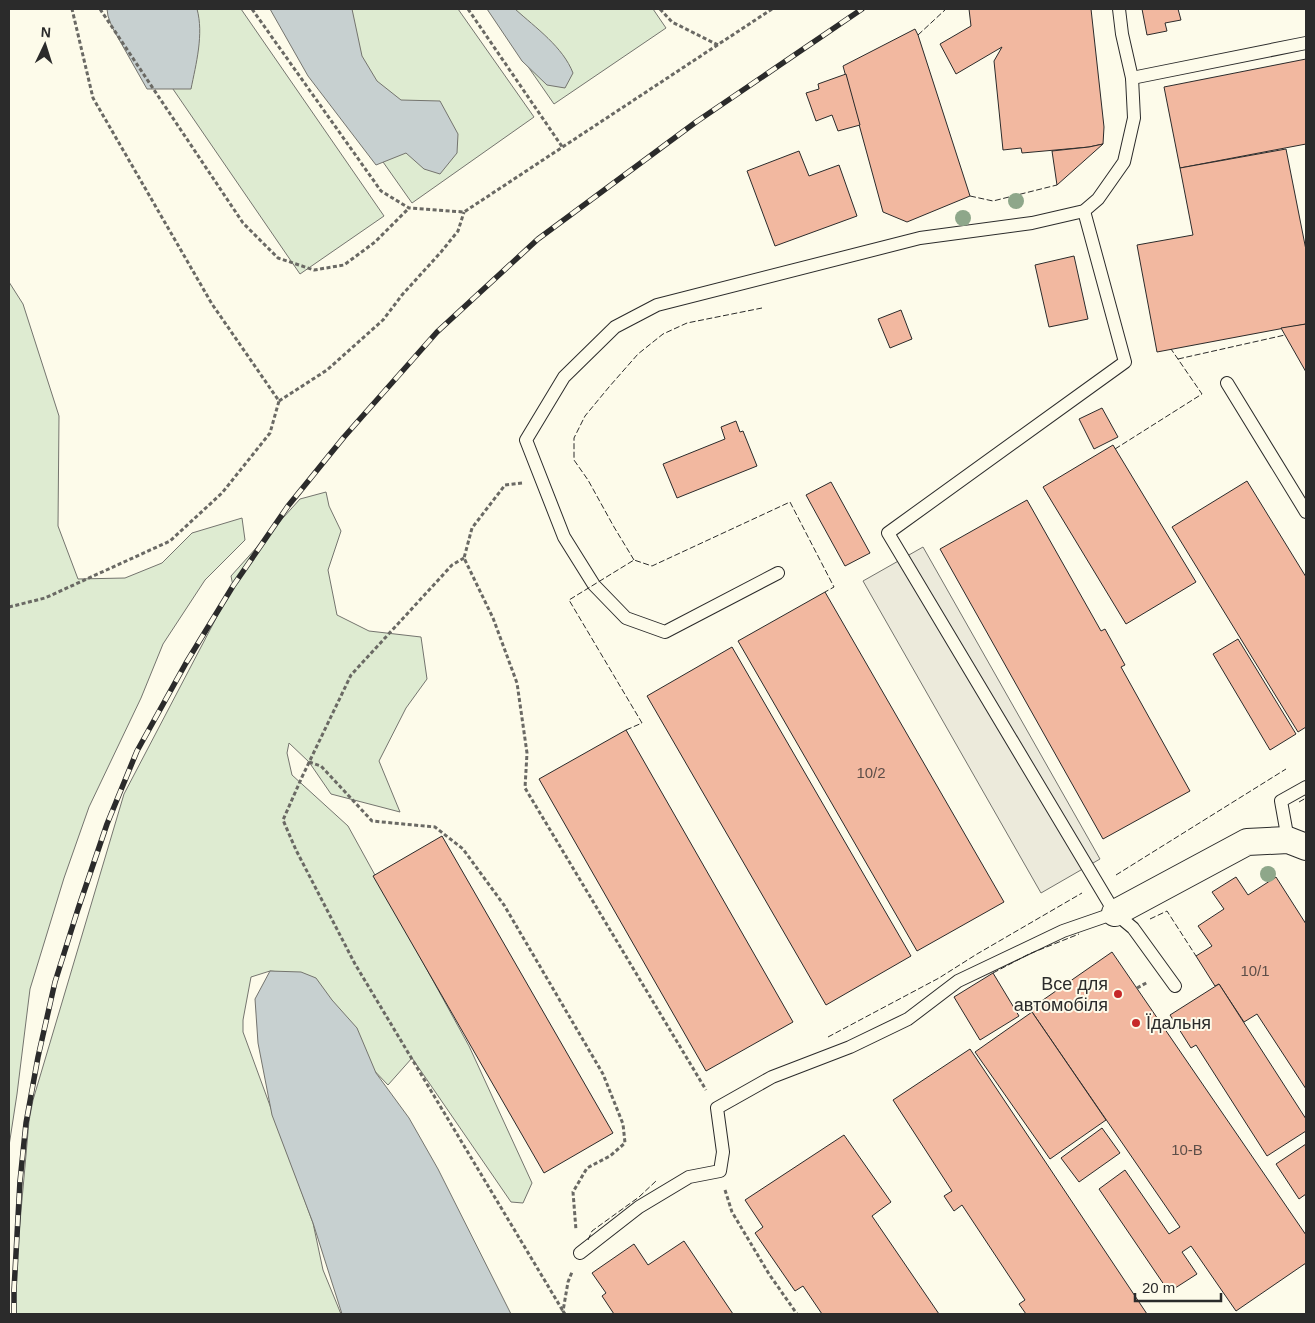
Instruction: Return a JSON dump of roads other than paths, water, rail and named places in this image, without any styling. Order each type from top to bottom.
[{"type":"street","points":[[1115,913],[1247,842],[1297,844]]},
{"type":"lane","points":[[778,573],[665,632],[626,618],[594,585],[564,537],[526,440],[564,377],[615,327],[657,306],[920,238],[1032,223],[1084,211],[1098,199],[1124,162],[1134,118],[1132,78],[1122,34],[1119,9]]},
{"type":"lane","points":[[1132,78],[1306,44]]},
{"type":"lane","points":[[1084,211],[1126,362],[888,533],[1115,913],[1133,928],[1175,986]]},
{"type":"lane","points":[[1227,383],[1306,512]]},
{"type":"lane","points":[[1297,844],[1281,801],[1306,787]]},
{"type":"lane","points":[[580,1253],[639,1206],[690,1177],[720,1171],[723,1152],[717,1108],[772,1077],[850,1047],[908,1019],[958,981],[1063,931],[1115,913]]},
{"type":"railway","points":[[14,1314],[20,1181],[26,1123],[38,1057],[55,982],[107,824],[137,751],[186,663],[233,586],[288,506],[344,437],[437,332],[538,239],[696,122],[862,9]]},
{"type":"place","name":"Все для автомобіля","points":[[1118,994]]},
{"type":"place","name":"Їдальня","points":[[1136,1023]]}]
